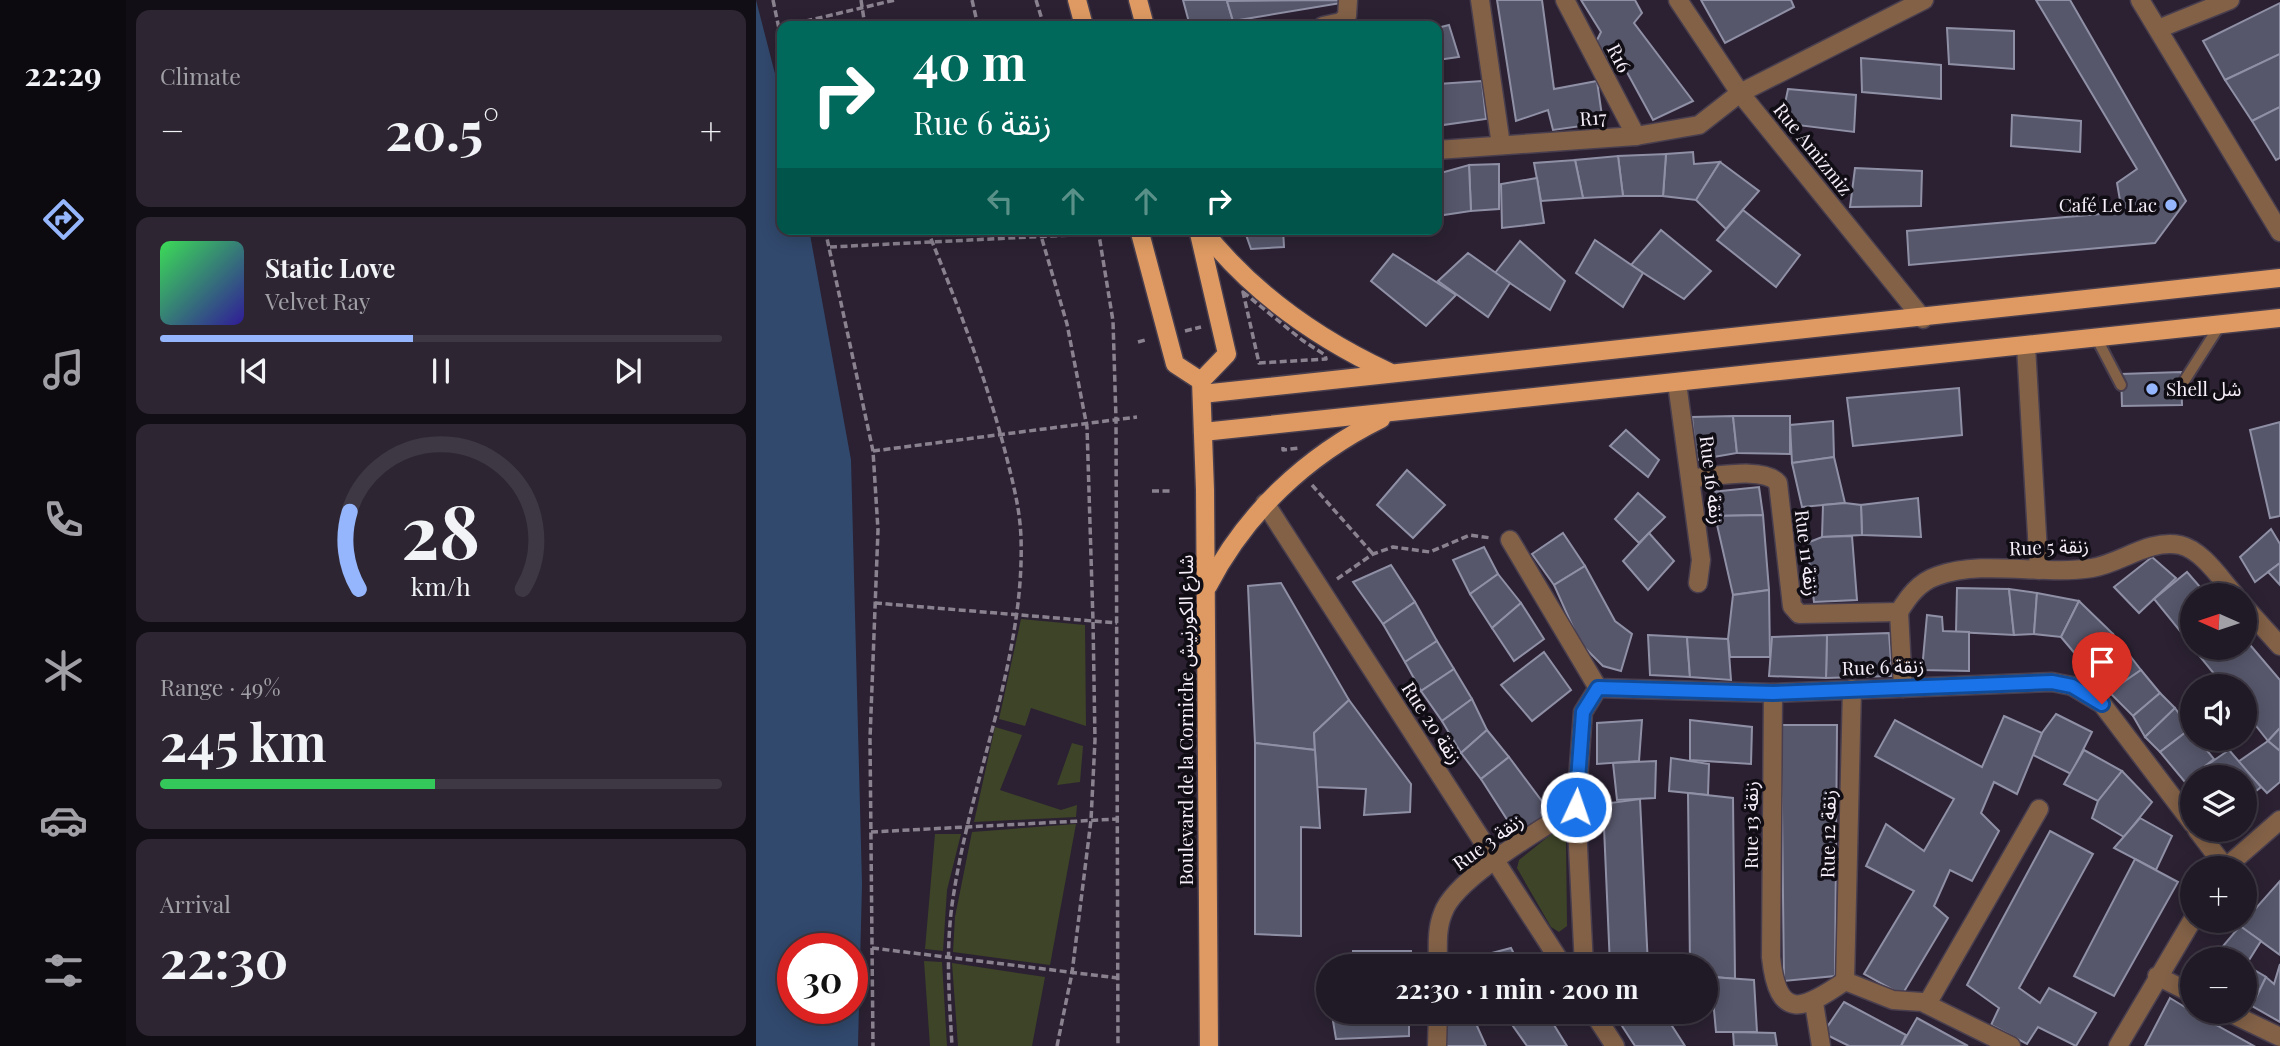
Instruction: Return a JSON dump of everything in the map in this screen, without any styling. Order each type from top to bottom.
[{"type":"main road","points":[[1077,0],[1083,21]]},
{"type":"main road","points":[[1138,0],[1144,21]]},
{"type":"main road","points":[[1141,235],[1175,364],[1201,388],[1390,373],[1923,319],[2280,278]]},
{"type":"main road","points":[[1201,235],[1227,354],[1201,388]]},
{"type":"main road","points":[[1205,235],[1295,321],[1344,351],[1390,373]]},
{"type":"main road","points":[[1203,432],[2280,318]]},
{"type":"main road","name":"Boulevard de la Corniche شارع الكورنيش","points":[[1201,388],[1206,588],[1209,1046]]},
{"type":"main road","points":[[1206,588],[1235,537],[1265,503],[1346,437],[1390,414]]},
{"type":"street","points":[[1342,21],[1347,16],[1349,0]]},
{"type":"street","points":[[1480,0],[1501,145]]},
{"type":"street","name":"R16","points":[[1565,0],[1636,136]]},
{"type":"street","name":"Rue Amizmiz","points":[[1678,0],[1740,93],[1923,319]]},
{"type":"street","name":"R17","points":[[1442,150],[1636,136],[1699,125],[1715,116],[1740,93],[1924,0]]},
{"type":"street","points":[[2140,0],[2280,232]]},
{"type":"street","points":[[2158,29],[2230,0]]},
{"type":"street","points":[[2026,346],[2039,570]]},
{"type":"street","name":"Rue 16 زنقة","points":[[1677,383],[1701,560],[1698,583]]},
{"type":"street","name":"Rue 11 زنقة","points":[[1692,478],[1760,473],[1770,475],[1778,483],[1792,606],[1798,614],[1899,612]]},
{"type":"street","name":"Rue 20 زنقة","points":[[1265,503],[1555,954]]},
{"type":"street","points":[[1510,540],[1598,688],[1583,712],[1576,807],[1583,954]]},
{"type":"street","name":"Rue 5 زنقة","points":[[1899,612],[1909,596],[1936,576],[1957,570],[2094,568],[2146,548],[2176,545],[2199,555],[2224,583]]},
{"type":"street","points":[[1899,612],[1903,688]]},
{"type":"street","points":[[2258,621],[2280,646]]},
{"type":"street","name":"Rue 6 زنقة","points":[[1598,688],[1773,693],[2052,682],[2086,692],[2102,704],[2180,807]]},
{"type":"street","name":"Rue 12 زنقة","points":[[1845,981],[1852,689]]},
{"type":"street","name":"Rue 13 زنقة","points":[[1773,693],[1772,957],[1776,986],[1781,996],[1798,1005],[1814,1003]]},
{"type":"street","name":"Rue 3 زنقة","points":[[1438,954],[1442,913],[1452,895],[1495,861],[1576,807]]},
{"type":"street","points":[[1927,1004],[2039,808]]},
{"type":"street","points":[[2240,856],[2280,820]]},
{"type":"street","points":[[2206,842],[2217,856]]},
{"type":"street","points":[[2118,1046],[2184,933]]},
{"type":"street","points":[[2157,976],[2180,988]]},
{"type":"street","points":[[1821,1046],[1814,1003],[1845,981],[1893,1000],[1927,1004],[2011,1046]]},
{"type":"street","points":[[1437,1046],[1438,1024]]},
{"type":"street","points":[[1601,1024],[1615,1046]]},
{"type":"street","points":[[2253,1024],[2280,1037]]},
{"type":"lane","points":[[2182,386],[2220,325]]},
{"type":"lane","points":[[2097,338],[2121,385]]},
{"type":"path","points":[[773,0],[780,21]]},
{"type":"path","points":[[861,0],[864,21]]},
{"type":"path","points":[[807,21],[895,0]]},
{"type":"path","points":[[972,0],[977,21]]},
{"type":"path","points":[[1036,0],[1042,21]]},
{"type":"path","points":[[826,235],[873,451],[878,530],[870,739],[873,1046]]},
{"type":"path","points":[[929,235],[957,298],[1001,435],[1019,505],[1021,539],[1016,614],[954,891],[948,958],[953,1046]]},
{"type":"path","points":[[829,247],[1053,235]]},
{"type":"path","points":[[1100,235],[1113,321],[1116,419],[1118,1046]]},
{"type":"path","points":[[1041,236],[1067,324],[1086,422],[1093,621],[1095,740],[1091,820],[1072,972],[1057,1046]]},
{"type":"path","points":[[1245,292],[1278,322],[1325,355],[1326,359],[1259,363],[1245,317],[1242,294],[1245,292]]},
{"type":"path","points":[[1185,331],[1204,326]]},
{"type":"path","points":[[1138,342],[1145,340]]},
{"type":"path","points":[[873,451],[1137,417]]},
{"type":"path","points":[[1300,472],[1373,554]]},
{"type":"path","points":[[1152,491],[1171,491]]},
{"type":"path","points":[[1321,590],[1373,554],[1393,547],[1430,552],[1470,535],[1510,540]]},
{"type":"path","points":[[876,603],[1117,623]]},
{"type":"path","points":[[871,832],[1118,819]]},
{"type":"path","points":[[872,948],[1118,978]]},
{"type":"green space","points":[[1021,619],[1085,625],[1086,726],[1031,708],[1025,726],[999,719]]},
{"type":"green space","points":[[995,727],[1022,735],[1000,790],[1061,810],[1077,805],[1076,817],[974,822]]},
{"type":"green space","points":[[1072,743],[1083,746],[1080,782],[1057,785]]},
{"type":"green space","points":[[1076,824],[1050,965],[953,952],[955,917],[972,832]]},
{"type":"green space","points":[[1554,832],[1565,834],[1566,840],[1567,926],[1559,932],[1551,927],[1517,868],[1519,860]]},
{"type":"green space","points":[[935,834],[961,834],[947,890],[943,951],[925,949]]},
{"type":"green space","points":[[924,961],[942,962],[947,1046],[930,1046]]},
{"type":"green space","points":[[952,963],[1045,977],[1032,1046],[958,1046]]},
{"type":"water","points":[[756,0],[777,82],[777,235],[810,235],[851,460],[862,884],[861,933],[777,933],[777,1024],[859,1024],[858,1046],[756,1046]]},
{"type":"building","points":[[1183,0],[1231,0],[1227,1],[1233,21],[1189,21]]},
{"type":"building","points":[[1340,0],[1341,3],[1233,21],[1227,1]]},
{"type":"building","points":[[1497,0],[1542,0],[1554,89],[1597,81],[1603,123],[1553,130],[1548,110],[1516,121]]},
{"type":"building","points":[[1581,0],[1635,0],[1642,13],[1634,23],[1693,101],[1653,120],[1617,54],[1604,62],[1595,44],[1601,32]]},
{"type":"building","points":[[1701,0],[1791,0],[1794,7],[1725,43]]},
{"type":"building","points":[[2036,0],[2070,0],[2186,201],[2155,243],[1909,265],[1907,231],[2122,212],[2117,183],[2137,169]]},
{"type":"building","points":[[2280,3],[2280,54],[2225,80],[2203,41]]},
{"type":"building","points":[[1449,25],[1459,57],[1442,59],[1442,27]]},
{"type":"building","points":[[1947,28],[2014,31],[2014,69],[1949,64]]},
{"type":"building","points":[[2280,54],[2280,107],[2252,121],[2225,80]]},
{"type":"building","points":[[1861,58],[1941,65],[1941,99],[1862,92]]},
{"type":"building","points":[[1482,81],[1486,119],[1443,125],[1442,84]]},
{"type":"building","points":[[1788,89],[1856,95],[1854,132],[1781,123]]},
{"type":"building","points":[[2280,107],[2280,158],[2276,160],[2252,121]]},
{"type":"building","points":[[2012,115],[2081,121],[2080,152],[2011,146]]},
{"type":"building","points":[[1693,152],[1694,164],[1720,162],[1696,200],[1663,196],[1666,154]]},
{"type":"building","points":[[1666,154],[1663,196],[1623,196],[1618,156]]},
{"type":"building","points":[[1618,156],[1623,196],[1583,198],[1575,160]]},
{"type":"building","points":[[1575,160],[1583,198],[1541,201],[1534,163]]},
{"type":"building","points":[[1720,162],[1759,191],[1726,229],[1696,200]]},
{"type":"building","points":[[1499,164],[1499,209],[1471,211],[1469,165]]},
{"type":"building","points":[[1469,165],[1471,211],[1442,215],[1442,173]]},
{"type":"building","points":[[1855,168],[1922,171],[1921,206],[1850,207]]},
{"type":"building","points":[[1537,178],[1544,223],[1502,228],[1501,184]]},
{"type":"building","points":[[1743,210],[1800,255],[1776,287],[1717,240]]},
{"type":"building","points":[[1661,230],[1711,271],[1684,299],[1631,265]]},
{"type":"building","points":[[1246,235],[1283,235],[1284,247],[1251,249]]},
{"type":"building","points":[[1595,240],[1643,273],[1623,307],[1576,273]]},
{"type":"building","points":[[1520,241],[1565,281],[1550,310],[1495,273]]},
{"type":"building","points":[[1468,253],[1510,283],[1488,317],[1438,281]]},
{"type":"building","points":[[1393,254],[1456,295],[1426,326],[1371,281]]},
{"type":"building","points":[[2181,372],[2182,405],[2122,406],[2121,374]]},
{"type":"building","points":[[1959,388],[1962,435],[1853,446],[1847,398]]},
{"type":"building","points":[[1733,416],[1737,453],[1696,460],[1692,417]]},
{"type":"building","points":[[1733,416],[1790,416],[1790,454],[1737,453]]},
{"type":"building","points":[[1833,421],[1834,457],[1792,463],[1790,425]]},
{"type":"building","points":[[2280,422],[2280,516],[2270,518],[2250,430]]},
{"type":"building","points":[[1626,430],[1659,460],[1648,477],[1610,446]]},
{"type":"building","points":[[1834,457],[1845,503],[1802,507],[1792,463]]},
{"type":"building","points":[[1407,470],[1445,505],[1413,538],[1377,505]]},
{"type":"building","points":[[1759,487],[1763,515],[1715,516],[1712,492]]},
{"type":"building","points":[[1638,493],[1665,517],[1639,543],[1615,519]]},
{"type":"building","points":[[1918,498],[1921,537],[1862,535],[1861,505]]},
{"type":"building","points":[[1823,505],[1861,505],[1862,535],[1822,537]]},
{"type":"building","points":[[1763,515],[1769,590],[1733,595],[1715,516]]},
{"type":"building","points":[[2271,529],[2280,544],[2280,563],[2255,582],[2240,557]]},
{"type":"building","points":[[1563,533],[1585,566],[1554,585],[1532,554]]},
{"type":"building","points":[[1649,533],[1674,561],[1648,590],[1623,561]]},
{"type":"building","points":[[1852,536],[1857,600],[1814,602],[1807,543],[1822,537]]},
{"type":"building","points":[[1484,547],[1498,574],[1470,594],[1453,560]]},
{"type":"building","points":[[2152,557],[2176,578],[2139,613],[2114,587]]},
{"type":"building","points":[[2280,563],[2280,585],[2268,572]]},
{"type":"building","points":[[1391,565],[1415,602],[1383,624],[1353,582]]},
{"type":"building","points":[[1585,566],[1615,621],[1632,634],[1621,671],[1603,666],[1580,643],[1554,585]]},
{"type":"building","points":[[2187,572],[2197,583],[2180,583],[2180,631],[2154,599]]},
{"type":"building","points":[[1498,574],[1521,603],[1492,628],[1470,594]]},
{"type":"building","points":[[1281,583],[1349,700],[1314,733],[1315,750],[1255,743],[1248,586]]},
{"type":"building","points":[[1957,588],[2009,589],[2014,635],[1956,632]]},
{"type":"building","points":[[2009,589],[2037,593],[2034,634],[2014,635]]},
{"type":"building","points":[[1769,590],[1770,657],[1730,657],[1728,639],[1733,595]]},
{"type":"building","points":[[2037,593],[2079,601],[2061,637],[2034,634]]},
{"type":"building","points":[[2079,601],[2113,634],[2082,662],[2061,637]]},
{"type":"building","points":[[1415,602],[1437,641],[1405,662],[1383,624]]},
{"type":"building","points":[[1521,603],[1544,639],[1514,661],[1492,628]]},
{"type":"building","points":[[1927,615],[1942,617],[1943,631],[1969,632],[1969,671],[1922,670]]},
{"type":"building","points":[[1889,633],[1892,676],[1826,678],[1827,635]]},
{"type":"building","points":[[2113,634],[2141,670],[2109,692],[2082,662]]},
{"type":"building","points":[[1648,635],[1687,637],[1690,677],[1650,675]]},
{"type":"building","points":[[1827,635],[1826,678],[1769,676],[1772,637]]},
{"type":"building","points":[[1687,637],[1728,639],[1731,680],[1690,677]]},
{"type":"building","points":[[1437,641],[1454,669],[1421,691],[1405,662]]},
{"type":"building","points":[[1544,652],[1571,690],[1532,721],[1501,685]]},
{"type":"building","points":[[2258,654],[2280,680],[2280,728],[2268,741],[2257,727],[2257,674],[2214,674],[2203,660],[2258,660]]},
{"type":"building","points":[[1454,669],[1472,699],[1442,721],[1421,691]]},
{"type":"building","points":[[2141,670],[2160,693],[2133,716],[2109,692]]},
{"type":"building","points":[[2160,693],[2175,708],[2145,737],[2133,716]]},
{"type":"building","points":[[1472,699],[1487,730],[1461,753],[1442,721]]},
{"type":"building","points":[[1349,700],[1411,784],[1410,812],[1364,815],[1366,789],[1317,787],[1314,733]]},
{"type":"building","points":[[2175,708],[2180,715],[2180,737],[2160,752],[2145,737]]},
{"type":"building","points":[[2056,714],[2092,732],[2071,774],[2033,755],[2042,733]]},
{"type":"building","points":[[2004,716],[2042,733],[2017,794],[1994,782],[1981,813],[1999,831],[1972,881],[1950,870],[1934,906],[1948,918],[1902,995],[1864,974],[1914,891],[1866,866],[1886,824],[1924,851],[1954,799],[1875,756],[1895,720],[1982,767]]},
{"type":"building","points":[[1642,720],[1639,761],[1597,764],[1597,723]]},
{"type":"building","points":[[1690,720],[1752,727],[1751,764],[1690,760]]},
{"type":"building","points":[[1781,725],[1837,725],[1835,976],[1784,981]]},
{"type":"building","points":[[2280,728],[2280,751],[2268,741]]},
{"type":"building","points":[[1487,730],[1509,757],[1481,779],[1461,753]]},
{"type":"building","points":[[2180,737],[2180,751],[2208,751],[2214,759],[2206,765],[2180,765],[2180,776],[2160,752]]},
{"type":"building","points":[[2268,741],[2280,751],[2280,782],[2267,793],[2257,782],[2257,765],[2241,765],[2238,762]]},
{"type":"building","points":[[1255,743],[1315,750],[1320,828],[1301,827],[1301,936],[1255,934]]},
{"type":"building","points":[[2084,750],[2122,771],[2098,801],[2064,784]]},
{"type":"building","points":[[2230,751],[2242,765],[2207,765]]},
{"type":"building","points":[[1509,757],[1550,812],[1517,835],[1481,779]]},
{"type":"building","points":[[1671,758],[1709,764],[1708,795],[1669,791]]},
{"type":"building","points":[[1656,761],[1655,798],[1617,800],[1613,763]]},
{"type":"building","points":[[2122,771],[2152,802],[2124,837],[2092,818],[2098,801]]},
{"type":"building","points":[[1688,793],[1733,798],[1735,979],[1718,977],[1718,954],[1690,954]]},
{"type":"building","points":[[1640,799],[1647,954],[1609,954],[1603,804]]},
{"type":"building","points":[[2140,818],[2172,836],[2156,870],[2114,848]]},
{"type":"building","points":[[2050,831],[2093,854],[2019,988],[2040,1003],[2049,988],[2096,1013],[2076,1046],[2038,1027],[2027,1044],[1991,1025],[1999,1008],[1967,985]]},
{"type":"building","points":[[2135,859],[2178,882],[2114,996],[2074,976]]},
{"type":"building","points":[[2280,881],[2280,955],[2250,933],[2257,933],[2257,907]]},
{"type":"building","points":[[2234,933],[2250,933],[2261,941],[2257,947],[2222,947]]},
{"type":"building","points":[[1511,948],[1514,954],[1488,954]]},
{"type":"building","points":[[1353,951],[1411,951],[1411,954],[1353,954]]},
{"type":"building","points":[[2280,964],[2280,1022],[2257,1009],[2257,996],[2266,977],[2274,984]]},
{"type":"building","points":[[2257,972],[2266,977],[2257,996]]},
{"type":"building","points":[[1718,977],[1754,980],[1757,1032],[1716,1032]]},
{"type":"building","points":[[2170,998],[2180,1004],[2180,1024],[2215,1024],[2254,1046],[2145,1046]]},
{"type":"building","points":[[1844,1002],[1906,1035],[1901,1046],[1849,1046],[1823,1033]]},
{"type":"building","points":[[1917,1018],[1968,1046],[1901,1046]]},
{"type":"building","points":[[1334,1024],[1409,1024],[1409,1036],[1336,1039]]},
{"type":"building","points":[[1476,1024],[1486,1046],[1443,1046],[1442,1025]]},
{"type":"building","points":[[1511,1024],[1553,1024],[1567,1046],[1527,1046]]},
{"type":"building","points":[[1621,1024],[1671,1024],[1685,1046],[1635,1046]]},
{"type":"building","points":[[1733,1032],[1775,1033],[1777,1046],[1734,1046]]},
{"type":"place","name":"Café Le Lac","points":[[2171,205]]},
{"type":"place","name":"Shell شل","points":[[2152,389]]},
{"type":"route","points":[[1576,807],[1583,712],[1598,688],[1773,693],[2052,682],[2086,692],[2102,704]]}]
